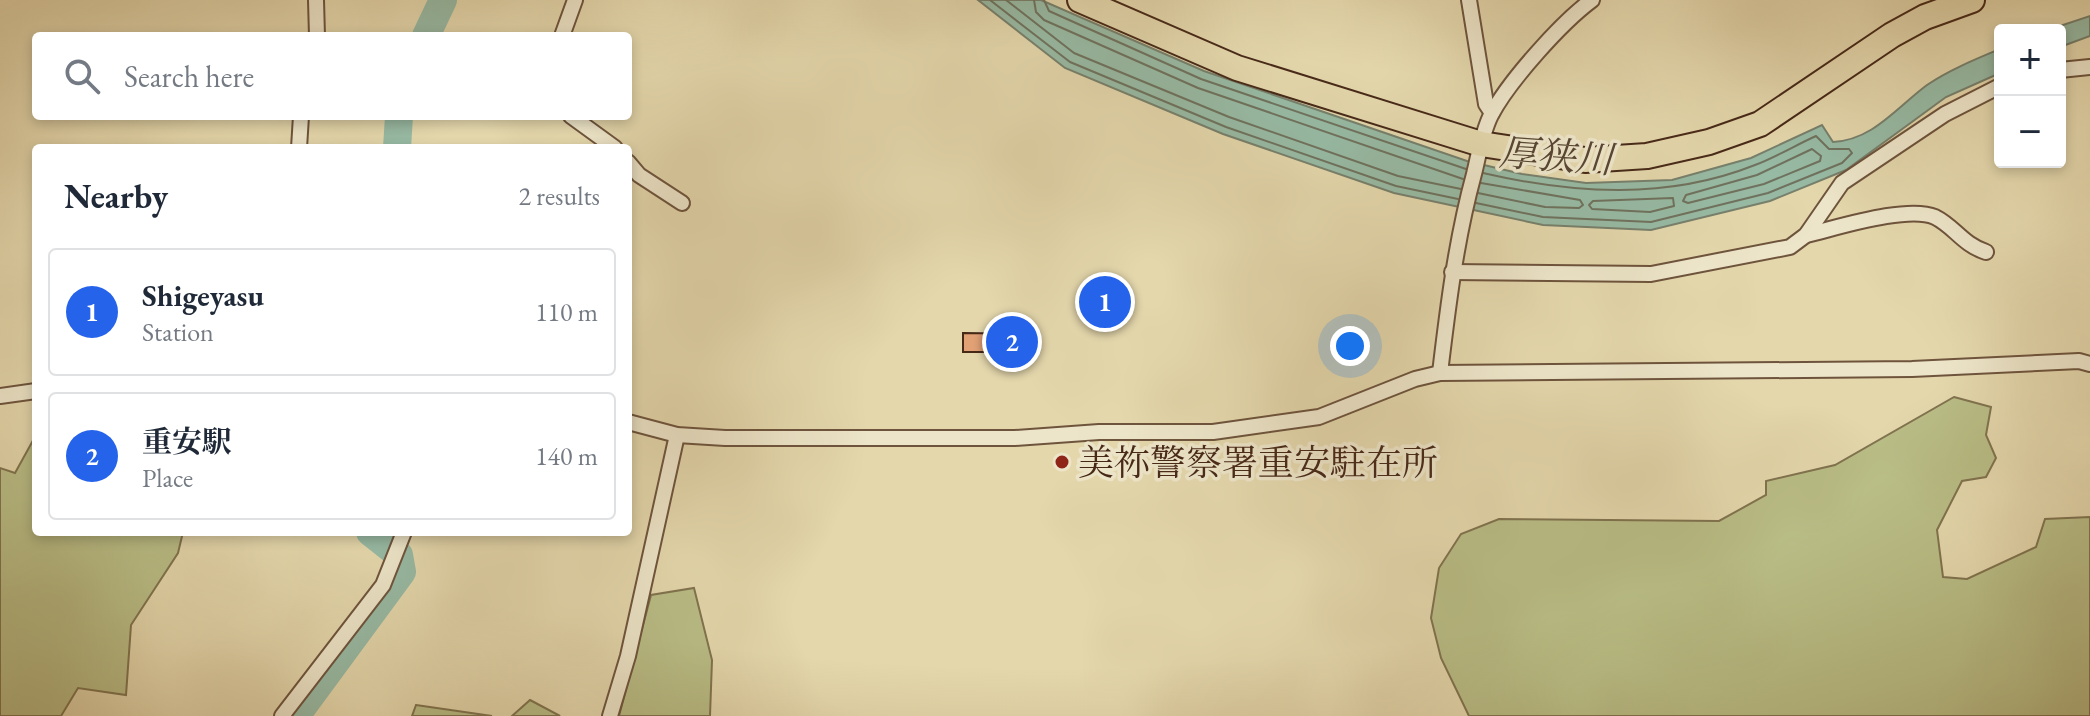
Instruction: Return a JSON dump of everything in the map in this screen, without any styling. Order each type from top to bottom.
[{"type":"highway","points":[[1080,0],[1237,68],[1480,149],[1585,160],[1647,156],[1709,142],[1760,124],[1892,35],[1925,17],[1971,0]]},
{"type":"street","points":[[316,0],[317,32]]},
{"type":"street","points":[[563,32],[575,0]]},
{"type":"street","points":[[1469,0],[1486,104],[1492,113]]},
{"type":"street","points":[[1440,373],[1460,226],[1492,113],[1573,14],[1592,0]]},
{"type":"street","points":[[2066,69],[2090,67]]},
{"type":"street","points":[[1452,272],[1651,274],[1790,247],[1806,235],[1842,183],[1945,114],[1994,89]]},
{"type":"street","points":[[299,144],[301,120]]},
{"type":"street","points":[[576,120],[610,144]]},
{"type":"street","points":[[632,167],[639,175],[682,203]]},
{"type":"street","points":[[1806,235],[1894,215],[1926,214],[1939,219],[1966,245],[1986,252]]},
{"type":"street","points":[[632,423],[677,435],[876,439],[1213,432],[1319,417],[1415,379],[1440,373],[1912,369],[2079,361],[2090,364]]},
{"type":"street","points":[[0,396],[32,392]]},
{"type":"street","points":[[610,716],[628,656],[677,435]]},
{"type":"street","points":[[282,716],[383,585],[402,536]]},
{"type":"shaded area","points":[[1954,397],[1991,407],[1986,435],[1996,458],[1986,477],[1962,481],[1937,530],[1943,577],[1967,579],[2036,547],[2045,519],[2090,517],[2090,716],[1469,716],[1441,658],[1431,618],[1439,568],[1461,534],[1499,519],[1719,521],[1766,495],[1766,481],[1835,465]]},
{"type":"shaded area","points":[[32,442],[32,536],[182,536],[178,553],[131,625],[126,695],[78,688],[61,716],[0,716],[0,468],[15,473]]},
{"type":"shaded area","points":[[694,588],[712,660],[710,716],[619,716],[651,595]]},
{"type":"shaded area","points":[[530,700],[560,716],[512,716]]},
{"type":"shaded area","points":[[416,705],[492,716],[412,716]]},
{"type":"water","points":[[978,0],[1041,0],[1204,71],[1467,161],[1522,174],[1586,183],[1672,180],[1751,158],[1822,125],[1833,142],[1847,140],[1872,129],[1935,80],[1994,52],[1994,76],[1946,97],[1846,170],[1770,201],[1651,230],[1543,225],[1394,193],[1223,134],[1065,68]]},
{"type":"water","points":[[2090,16],[2090,36],[2066,45],[2066,24]]},
{"type":"building","points":[[963,333],[1030,334],[1030,349],[1024,349],[1024,362],[1008,362],[1008,352],[963,352]]},
{"type":"waterway","points":[[428,32],[443,0]]},
{"type":"waterway","points":[[397,144],[399,120]]},
{"type":"waterway","points":[[296,716],[402,572],[399,555],[375,536]]},
{"type":"place","name":"Shigeyasu","points":[[1105,302]]},
{"type":"place","name":"重安駅","points":[[1012,342]]},
{"type":"place","name":"美祢警察署重安駐在所","points":[[1062,462]]},
{"type":"water label","name":"厚狭川","points":[[1556,156]]}]
